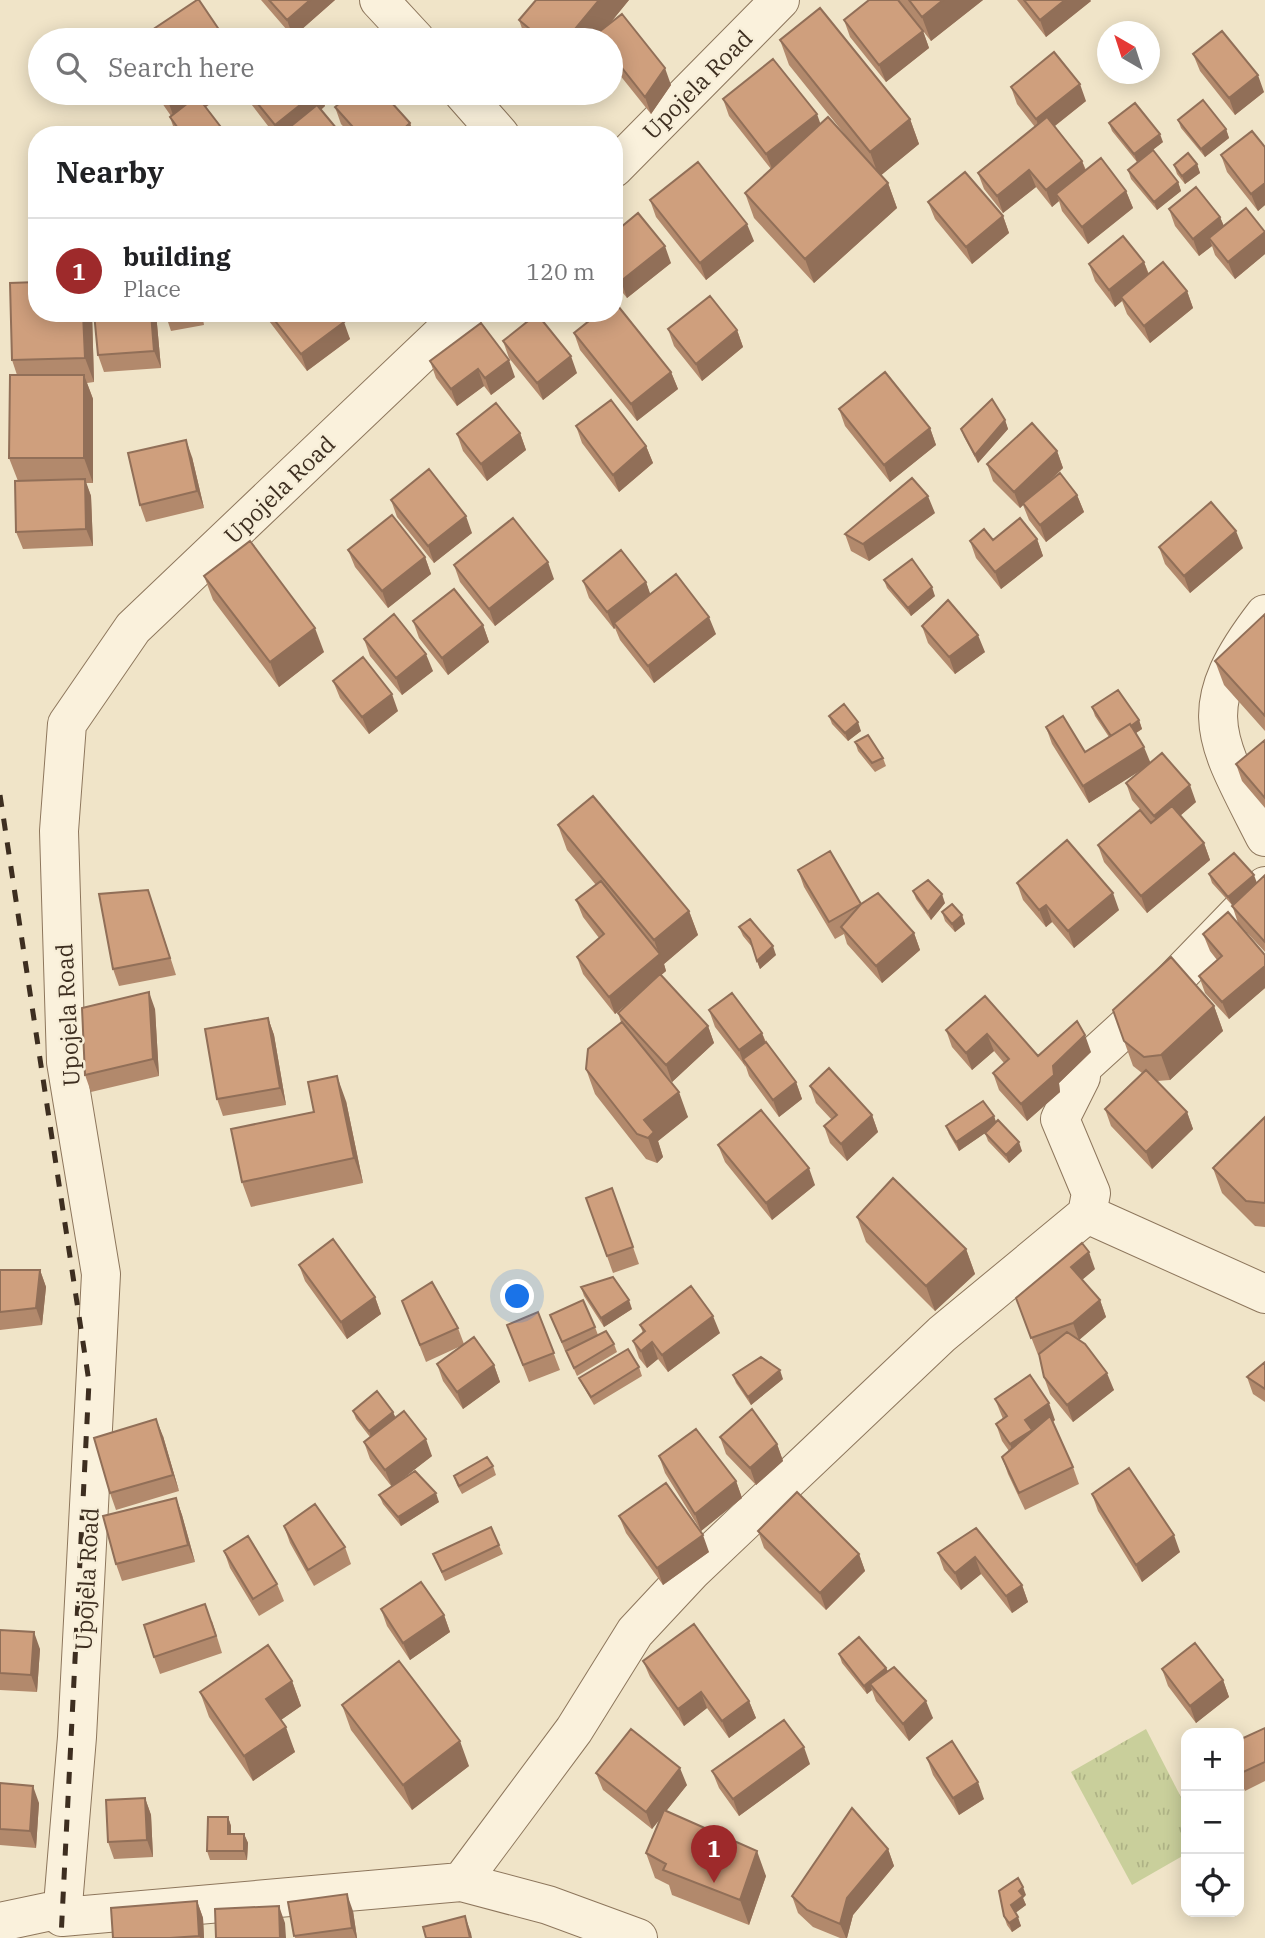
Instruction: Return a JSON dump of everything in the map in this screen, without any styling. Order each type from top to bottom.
[{"type":"street","points":[[379,0],[405,28]]},
{"type":"street","name":"Upojela Road","points":[[623,159],[780,0]]},
{"type":"street","points":[[474,105],[492,126]]},
{"type":"street","name":"Upojela Road","points":[[62,1917],[77,1737],[101,1274],[66,1062],[59,831],[67,724],[133,628],[455,322]]},
{"type":"street","points":[[1265,614],[1236,652],[1220,690],[1217,723],[1228,763],[1265,837]]},
{"type":"street","points":[[461,1882],[574,1730],[635,1632],[682,1582],[943,1334],[1087,1214],[1091,1193],[1060,1119],[1082,1077],[1081,1068],[1148,1007],[1265,886]]},
{"type":"street","points":[[1087,1214],[1265,1294]]},
{"type":"street","points":[[0,1922],[61,1909],[62,1917],[461,1882],[548,1905],[638,1938]]},
{"type":"green space","points":[[1146,1729],[1181,1797],[1181,1857],[1132,1885],[1071,1772]]},
{"type":"building","points":[[199,0],[218,28],[155,28]]},
{"type":"building","points":[[269,0],[310,0],[287,20]]},
{"type":"building","points":[[536,0],[599,0],[576,28],[529,28],[519,20]]},
{"type":"building","points":[[869,0],[898,0],[923,31],[879,65],[844,20]]},
{"type":"building","points":[[909,0],[943,0],[922,17]]},
{"type":"building","points":[[1024,0],[1065,0],[1040,20]]},
{"type":"building","points":[[820,8],[910,119],[870,152],[780,40]]},
{"type":"building","points":[[622,14],[665,68],[645,97],[623,69],[623,28],[604,28]]},
{"type":"building","points":[[1222,31],[1258,75],[1229,98],[1193,54]]},
{"type":"building","points":[[1054,52],[1080,84],[1036,119],[1011,87]]},
{"type":"building","points":[[773,59],[817,114],[766,154],[723,99]]},
{"type":"building","points":[[1203,100],[1226,129],[1201,149],[1178,120]]},
{"type":"building","points":[[1135,103],[1160,134],[1134,154],[1109,123]]},
{"type":"building","points":[[185,105],[204,105],[220,126],[176,126],[170,117]]},
{"type":"building","points":[[259,105],[300,105],[275,125]]},
{"type":"building","points":[[317,105],[334,126],[291,126]]},
{"type":"building","points":[[394,105],[410,123],[407,126],[352,126],[335,107]]},
{"type":"building","points":[[828,117],[888,183],[805,259],[745,193]]},
{"type":"building","points":[[1047,117],[1082,161],[1046,190],[1029,170],[997,196],[978,173]]},
{"type":"building","points":[[1252,131],[1265,147],[1265,183],[1251,194],[1221,155]]},
{"type":"building","points":[[1153,150],[1178,182],[1154,202],[1128,170]]},
{"type":"building","points":[[1188,153],[1197,164],[1182,176],[1174,165]]},
{"type":"building","points":[[1101,158],[1126,191],[1082,227],[1056,194]]},
{"type":"building","points":[[698,162],[747,224],[700,263],[650,200]]},
{"type":"building","points":[[965,172],[1003,216],[966,247],[928,202]]},
{"type":"building","points":[[1196,187],[1220,217],[1193,239],[1169,209]]},
{"type":"building","points":[[1246,208],[1265,232],[1228,262],[1209,238]]},
{"type":"building","points":[[638,213],[665,246],[623,279],[623,226]]},
{"type":"building","points":[[1123,236],[1144,262],[1109,290],[1089,264]]},
{"type":"building","points":[[1163,262],[1187,291],[1144,326],[1121,297]]},
{"type":"building","points":[[28,282],[28,322],[83,322],[85,358],[12,360],[10,283]]},
{"type":"building","points":[[710,296],[737,330],[696,364],[668,329]]},
{"type":"building","points":[[623,312],[671,372],[631,404],[574,333],[588,322],[623,322]]},
{"type":"building","points":[[95,322],[152,322],[154,351],[98,355]]},
{"type":"building","points":[[276,322],[344,322],[301,354]]},
{"type":"building","points":[[527,322],[543,322],[571,356],[537,383],[503,341]]},
{"type":"building","points":[[481,323],[509,360],[485,378],[478,369],[451,389],[430,361]]},
{"type":"building","points":[[885,372],[930,428],[884,465],[839,409]]},
{"type":"building","points":[[10,375],[84,375],[84,458],[9,458]]},
{"type":"building","points":[[992,399],[1005,420],[975,455],[961,429]]},
{"type":"building","points":[[611,400],[646,446],[613,475],[576,426]]},
{"type":"building","points":[[496,403],[520,433],[481,464],[457,434]]},
{"type":"building","points":[[1032,423],[1057,451],[1014,492],[987,464]]},
{"type":"building","points":[[186,440],[197,491],[140,505],[128,453]]},
{"type":"building","points":[[429,469],[466,516],[428,546],[391,500]]},
{"type":"building","points":[[1060,473],[1077,495],[1040,525],[1023,503]]},
{"type":"building","points":[[912,478],[928,496],[863,544],[845,534]]},
{"type":"building","points":[[85,479],[86,529],[16,532],[15,481]]},
{"type":"building","points":[[1211,502],[1236,531],[1184,576],[1159,547]]},
{"type":"building","points":[[392,515],[425,557],[382,591],[348,550]]},
{"type":"building","points":[[513,518],[548,562],[489,609],[454,565]]},
{"type":"building","points":[[1020,518],[1037,539],[995,572],[970,541],[984,529],[993,540]]},
{"type":"building","points":[[250,541],[315,628],[270,662],[204,576]]},
{"type":"building","points":[[621,550],[646,582],[607,612],[583,581]]},
{"type":"building","points":[[912,559],[932,587],[908,608],[884,580]]},
{"type":"building","points":[[676,574],[709,617],[648,666],[614,623]]},
{"type":"building","points":[[454,589],[483,625],[442,658],[413,621]]},
{"type":"building","points":[[948,600],[978,635],[949,657],[922,626]]},
{"type":"building","points":[[394,614],[426,654],[396,678],[364,639]]},
{"type":"building","points":[[1265,614],[1265,716],[1215,661]]},
{"type":"building","points":[[363,657],[392,694],[362,717],[333,681]]},
{"type":"building","points":[[1118,690],[1139,720],[1111,736],[1092,707]]},
{"type":"building","points":[[844,704],[858,722],[845,733],[829,716]]},
{"type":"building","points":[[1063,716],[1085,752],[1130,724],[1144,747],[1083,786],[1046,727]]},
{"type":"building","points":[[868,735],[883,758],[872,763],[855,742]]},
{"type":"building","points":[[1265,740],[1265,798],[1236,764]]},
{"type":"building","points":[[1162,753],[1190,785],[1154,816],[1126,783]]},
{"type":"building","points":[[593,796],[689,911],[654,940],[558,825]]},
{"type":"building","points":[[1172,806],[1204,843],[1141,896],[1098,845],[1140,810],[1151,823]]},
{"type":"building","points":[[1067,840],[1113,893],[1068,931],[1046,905],[1039,910],[1017,883]]},
{"type":"building","points":[[830,851],[861,904],[829,922],[798,870]]},
{"type":"building","points":[[1234,853],[1254,875],[1228,897],[1209,874]]},
{"type":"building","points":[[1265,875],[1265,942],[1232,906]]},
{"type":"building","points":[[928,880],[942,894],[928,912],[913,891]]},
{"type":"building","points":[[601,881],[660,954],[609,997],[577,957],[604,934],[576,900]]},
{"type":"building","points":[[148,890],[170,958],[113,969],[99,894]]},
{"type":"building","points":[[878,893],[914,933],[876,966],[841,927],[861,904]]},
{"type":"building","points":[[952,904],[962,915],[952,924],[942,912]]},
{"type":"building","points":[[1228,912],[1265,955],[1265,966],[1222,1002],[1199,976],[1222,956],[1203,934]]},
{"type":"building","points":[[750,919],[773,946],[757,961],[750,939],[739,927]]},
{"type":"building","points":[[1171,957],[1214,1006],[1161,1055],[1144,1057],[1124,1041],[1113,1010]]},
{"type":"building","points":[[660,974],[708,1026],[666,1065],[618,1013]]},
{"type":"building","points":[[149,992],[153,1059],[85,1075],[82,1008]]},
{"type":"building","points":[[732,993],[762,1033],[739,1050],[709,1010]]},
{"type":"building","points":[[985,996],[1038,1056],[1077,1021],[1085,1035],[1053,1066],[1054,1075],[1021,1104],[993,1073],[1009,1059],[987,1034],[966,1053],[946,1030]]},
{"type":"building","points":[[268,1018],[280,1088],[217,1099],[205,1029]]},
{"type":"building","points":[[622,1022],[679,1092],[644,1120],[654,1132],[648,1138],[637,1134],[586,1069],[588,1049]]},
{"type":"building","points":[[766,1042],[796,1082],[773,1100],[743,1059]]},
{"type":"building","points":[[829,1068],[872,1115],[841,1144],[824,1126],[837,1115],[810,1086]]},
{"type":"building","points":[[1146,1070],[1187,1112],[1146,1152],[1105,1109]]},
{"type":"building","points":[[337,1076],[354,1158],[242,1182],[231,1129],[314,1112],[308,1082]]},
{"type":"building","points":[[983,1101],[994,1116],[956,1142],[946,1126]]},
{"type":"building","points":[[761,1110],[809,1168],[766,1203],[718,1145]]},
{"type":"building","points":[[1265,1117],[1265,1203],[1246,1201],[1213,1168]]},
{"type":"building","points":[[998,1120],[1019,1142],[1006,1155],[985,1133]]},
{"type":"building","points":[[893,1178],[966,1249],[926,1286],[857,1217]]},
{"type":"building","points":[[612,1188],[633,1247],[607,1256],[586,1198]]},
{"type":"building","points":[[333,1239],[375,1297],[341,1322],[299,1265]]},
{"type":"building","points":[[1082,1243],[1089,1252],[1071,1267],[1100,1300],[1073,1323],[1031,1338],[1016,1298]]},
{"type":"building","points":[[0,1270],[40,1270],[36,1308],[0,1312]]},
{"type":"building","points":[[613,1277],[629,1300],[601,1318],[581,1287]]},
{"type":"building","points":[[432,1282],[458,1328],[420,1345],[402,1301]]},
{"type":"building","points":[[691,1286],[713,1316],[662,1355],[652,1342],[641,1351],[633,1341],[645,1331],[640,1325]]},
{"type":"building","points":[[583,1300],[595,1327],[562,1342],[550,1315]]},
{"type":"building","points":[[538,1312],[554,1353],[523,1365],[507,1325]]},
{"type":"building","points":[[606,1331],[614,1344],[574,1368],[566,1351]]},
{"type":"building","points":[[1067,1332],[1085,1344],[1107,1373],[1067,1405],[1044,1377],[1039,1354]]},
{"type":"building","points":[[474,1337],[494,1365],[457,1392],[437,1364]]},
{"type":"building","points":[[628,1349],[639,1367],[591,1397],[579,1378]]},
{"type":"building","points":[[761,1357],[780,1370],[748,1397],[733,1375]]},
{"type":"building","points":[[1265,1362],[1265,1389],[1247,1377]]},
{"type":"building","points":[[1030,1375],[1049,1403],[1025,1420],[1032,1430],[1010,1444],[996,1424],[1007,1416],[995,1399]]},
{"type":"building","points":[[377,1391],[393,1412],[369,1431],[353,1411]]},
{"type":"building","points":[[752,1409],[777,1444],[750,1468],[720,1437]]},
{"type":"building","points":[[404,1411],[426,1439],[385,1470],[364,1442]]},
{"type":"building","points":[[1050,1416],[1073,1467],[1019,1493],[1002,1457]]},
{"type":"building","points":[[156,1419],[173,1475],[110,1493],[94,1438]]},
{"type":"building","points":[[696,1429],[736,1481],[695,1514],[659,1456]]},
{"type":"building","points":[[487,1457],[493,1466],[459,1486],[454,1476]]},
{"type":"building","points":[[1129,1468],[1174,1535],[1136,1565],[1092,1494]]},
{"type":"building","points":[[415,1471],[436,1493],[398,1517],[379,1495]]},
{"type":"building","points":[[666,1483],[703,1535],[657,1568],[619,1516]]},
{"type":"building","points":[[797,1492],[859,1554],[820,1593],[758,1531]]},
{"type":"building","points":[[176,1498],[188,1545],[116,1564],[103,1516]]},
{"type":"building","points":[[315,1504],[345,1547],[308,1570],[284,1526]]},
{"type":"building","points":[[491,1527],[499,1545],[442,1572],[433,1554]]},
{"type":"building","points":[[976,1528],[1022,1585],[1006,1596],[975,1557],[955,1573],[938,1553]]},
{"type":"building","points":[[248,1536],[277,1584],[253,1599],[224,1551]]},
{"type":"building","points":[[421,1582],[444,1615],[403,1643],[381,1609]]},
{"type":"building","points":[[205,1604],[216,1636],[154,1657],[144,1625]]},
{"type":"building","points":[[694,1624],[749,1701],[722,1721],[701,1692],[678,1709],[643,1661]]},
{"type":"building","points":[[0,1630],[34,1632],[31,1675],[0,1673]]},
{"type":"building","points":[[859,1637],[886,1668],[864,1686],[839,1654]]},
{"type":"building","points":[[1195,1643],[1223,1680],[1190,1706],[1162,1669]]},
{"type":"building","points":[[268,1645],[292,1681],[266,1699],[286,1727],[244,1756],[200,1692]]},
{"type":"building","points":[[399,1661],[460,1741],[403,1785],[342,1705]]},
{"type":"building","points":[[894,1667],[926,1701],[903,1724],[870,1684]]},
{"type":"building","points":[[784,1720],[804,1747],[733,1799],[712,1771]]},
{"type":"building","points":[[1265,1728],[1265,1762],[1244,1772],[1244,1738]]},
{"type":"building","points":[[631,1729],[680,1768],[646,1812],[596,1773]]},
{"type":"building","points":[[952,1741],[978,1782],[953,1798],[927,1758]]},
{"type":"building","points":[[0,1783],[33,1786],[30,1831],[0,1829]]},
{"type":"building","points":[[145,1798],[147,1840],[108,1842],[106,1800]]},
{"type":"building","points":[[852,1808],[888,1849],[847,1898],[840,1924],[807,1910],[792,1896]]},
{"type":"building","points":[[664,1810],[757,1851],[740,1900],[663,1870],[666,1864],[646,1853]]},
{"type":"building","points":[[208,1817],[228,1817],[228,1834],[244,1834],[244,1851],[207,1851]]},
{"type":"building","points":[[1018,1878],[1023,1887],[1019,1891],[1023,1896],[1011,1905],[1018,1917],[1009,1923],[1004,1916],[999,1891]]},
{"type":"building","points":[[347,1894],[352,1928],[294,1936],[288,1902]]},
{"type":"building","points":[[197,1901],[199,1936],[113,1938],[111,1908]]},
{"type":"building","points":[[279,1906],[280,1938],[216,1938],[215,1909]]},
{"type":"building","points":[[465,1916],[470,1938],[426,1938],[423,1927]]},
{"type":"railway","points":[[0,795],[89,1382],[61,1938]]},
{"type":"place","name":"building","points":[[714,1883]]}]
